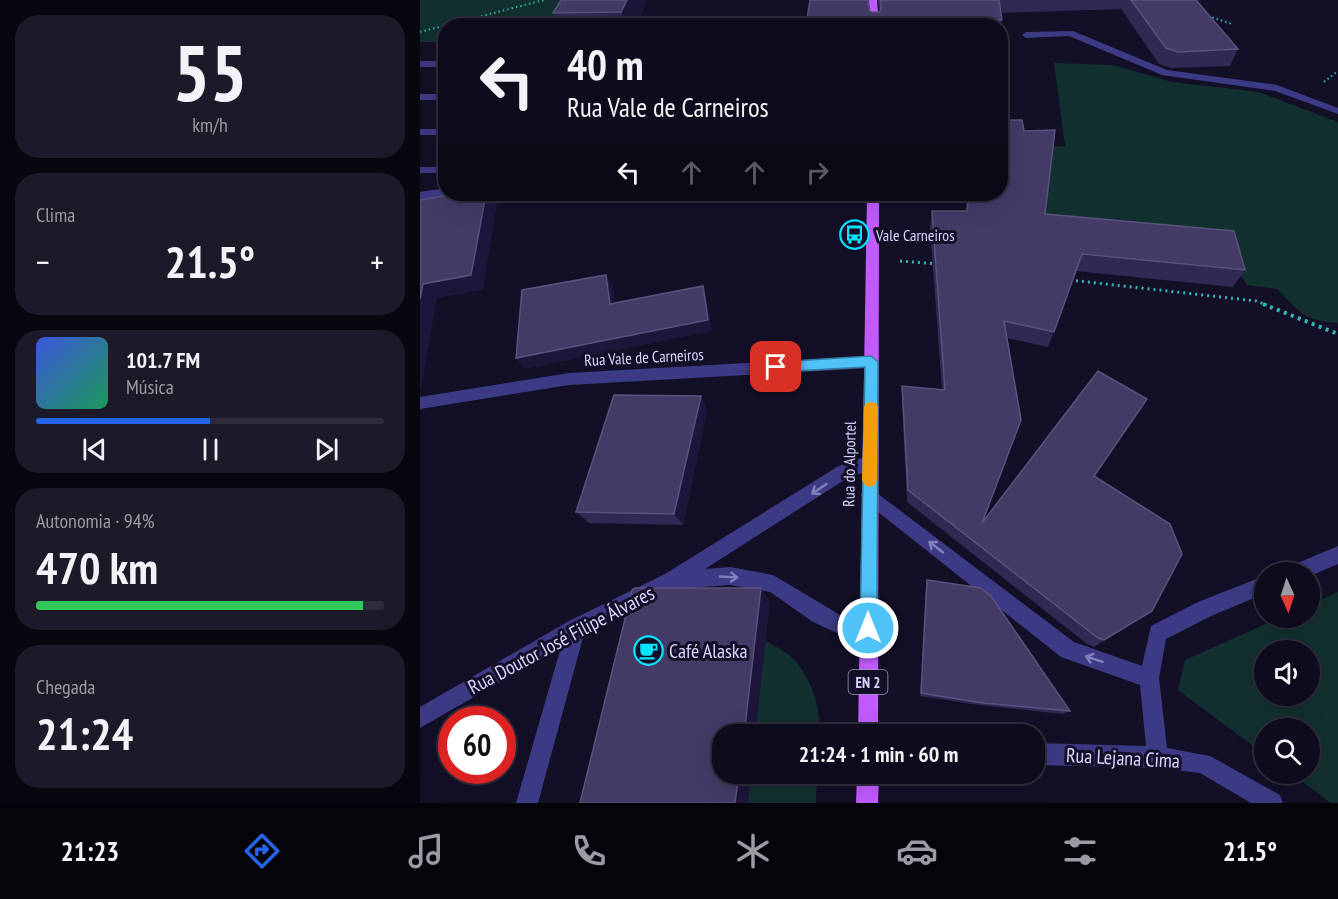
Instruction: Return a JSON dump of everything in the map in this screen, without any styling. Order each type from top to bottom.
[{"type":"main road","points":[[873,0],[874,18]]},
{"type":"main road","name":"Rua do Alportel","points":[[868,724],[873,201]]},
{"type":"main road","points":[[867,803],[868,784]]},
{"type":"street","points":[[1026,35],[1070,33],[1165,73],[1277,88],[1338,111]]},
{"type":"street","points":[[420,64],[438,64]]},
{"type":"street","points":[[420,98],[438,97]]},
{"type":"street","points":[[420,132],[438,132]]},
{"type":"street","points":[[420,170],[438,170]]},
{"type":"street","points":[[420,196],[438,193]]},
{"type":"street","name":"Rua Vale de Carneiros","points":[[420,403],[569,379],[871,362]]},
{"type":"street","name":"Rua Doutor José Filipe Álvares","points":[[420,718],[576,628],[671,580],[843,472],[856,466],[870,464]]},
{"type":"street","points":[[869,495],[1068,650],[1149,678]]},
{"type":"street","points":[[1320,562],[1338,555]]},
{"type":"street","points":[[671,580],[730,576],[773,584],[820,615],[846,627],[868,628]]},
{"type":"street","points":[[1158,757],[1149,678],[1158,633],[1205,609],[1254,589]]},
{"type":"street","points":[[526,803],[576,628]]},
{"type":"street","name":"Rua Lejana Cima","points":[[1045,754],[1158,757],[1203,763],[1272,803]]},
{"type":"path","points":[[476,18],[544,0]]},
{"type":"path","points":[[1205,13],[1209,17],[1232,24]]},
{"type":"path","points":[[420,33],[438,28]]},
{"type":"path","points":[[906,261],[940,265]]},
{"type":"path","points":[[1068,279],[1256,301],[1338,334]]},
{"type":"green space","points":[[420,0],[588,0],[576,18],[438,18],[438,42],[420,42]]},
{"type":"green space","points":[[1054,63],[1113,65],[1172,82],[1259,92],[1338,122],[1338,323],[1318,320],[1303,314],[1277,289],[1247,285],[1223,248],[1040,230],[1050,147],[1065,146]]},
{"type":"green space","points":[[1338,592],[1338,803],[1331,803],[1305,784],[1320,784],[1320,718],[1254,718],[1254,747],[1178,690],[1185,660],[1257,628],[1320,628],[1320,600]]},
{"type":"green space","points":[[765,641],[790,656],[804,672],[813,692],[820,724],[756,724]]},
{"type":"green space","points":[[749,784],[817,784],[816,803],[747,803]]},
{"type":"building","points":[[561,0],[627,0],[621,12],[553,13]]},
{"type":"building","points":[[810,0],[868,0],[869,10],[879,12],[881,10],[880,0],[999,0],[1002,18],[807,18]]},
{"type":"building","points":[[1131,0],[1196,0],[1238,49],[1178,52],[1166,48]]},
{"type":"building","points":[[1008,120],[1022,120],[1024,131],[1055,130],[1045,214],[1234,231],[1245,270],[1082,254],[1054,332],[1004,321],[1021,420],[982,523],[1098,371],[1147,399],[1094,476],[1170,524],[1182,554],[1152,611],[1104,640],[1098,638],[908,490],[902,386],[945,390],[932,211],[967,211],[968,201],[1008,201]]},
{"type":"building","points":[[438,197],[438,201],[485,201],[471,275],[423,284],[420,299],[420,200]]},
{"type":"building","points":[[606,275],[610,304],[703,286],[708,320],[516,358],[522,290]]},
{"type":"building","points":[[614,395],[701,396],[674,514],[576,512]]},
{"type":"building","points":[[927,580],[981,588],[991,596],[1070,711],[983,703],[921,693]]},
{"type":"building","points":[[635,588],[761,588],[745,724],[712,724],[712,784],[738,784],[735,803],[580,803],[632,590]]},
{"type":"slow traffic","points":[[870,480],[871,407]]},
{"type":"place","name":"Vale Carneiros","points":[[855,235]]},
{"type":"place","name":"Café Alaska","points":[[648,651]]},
{"type":"route","points":[[776,367],[871,362],[868,628]]}]
